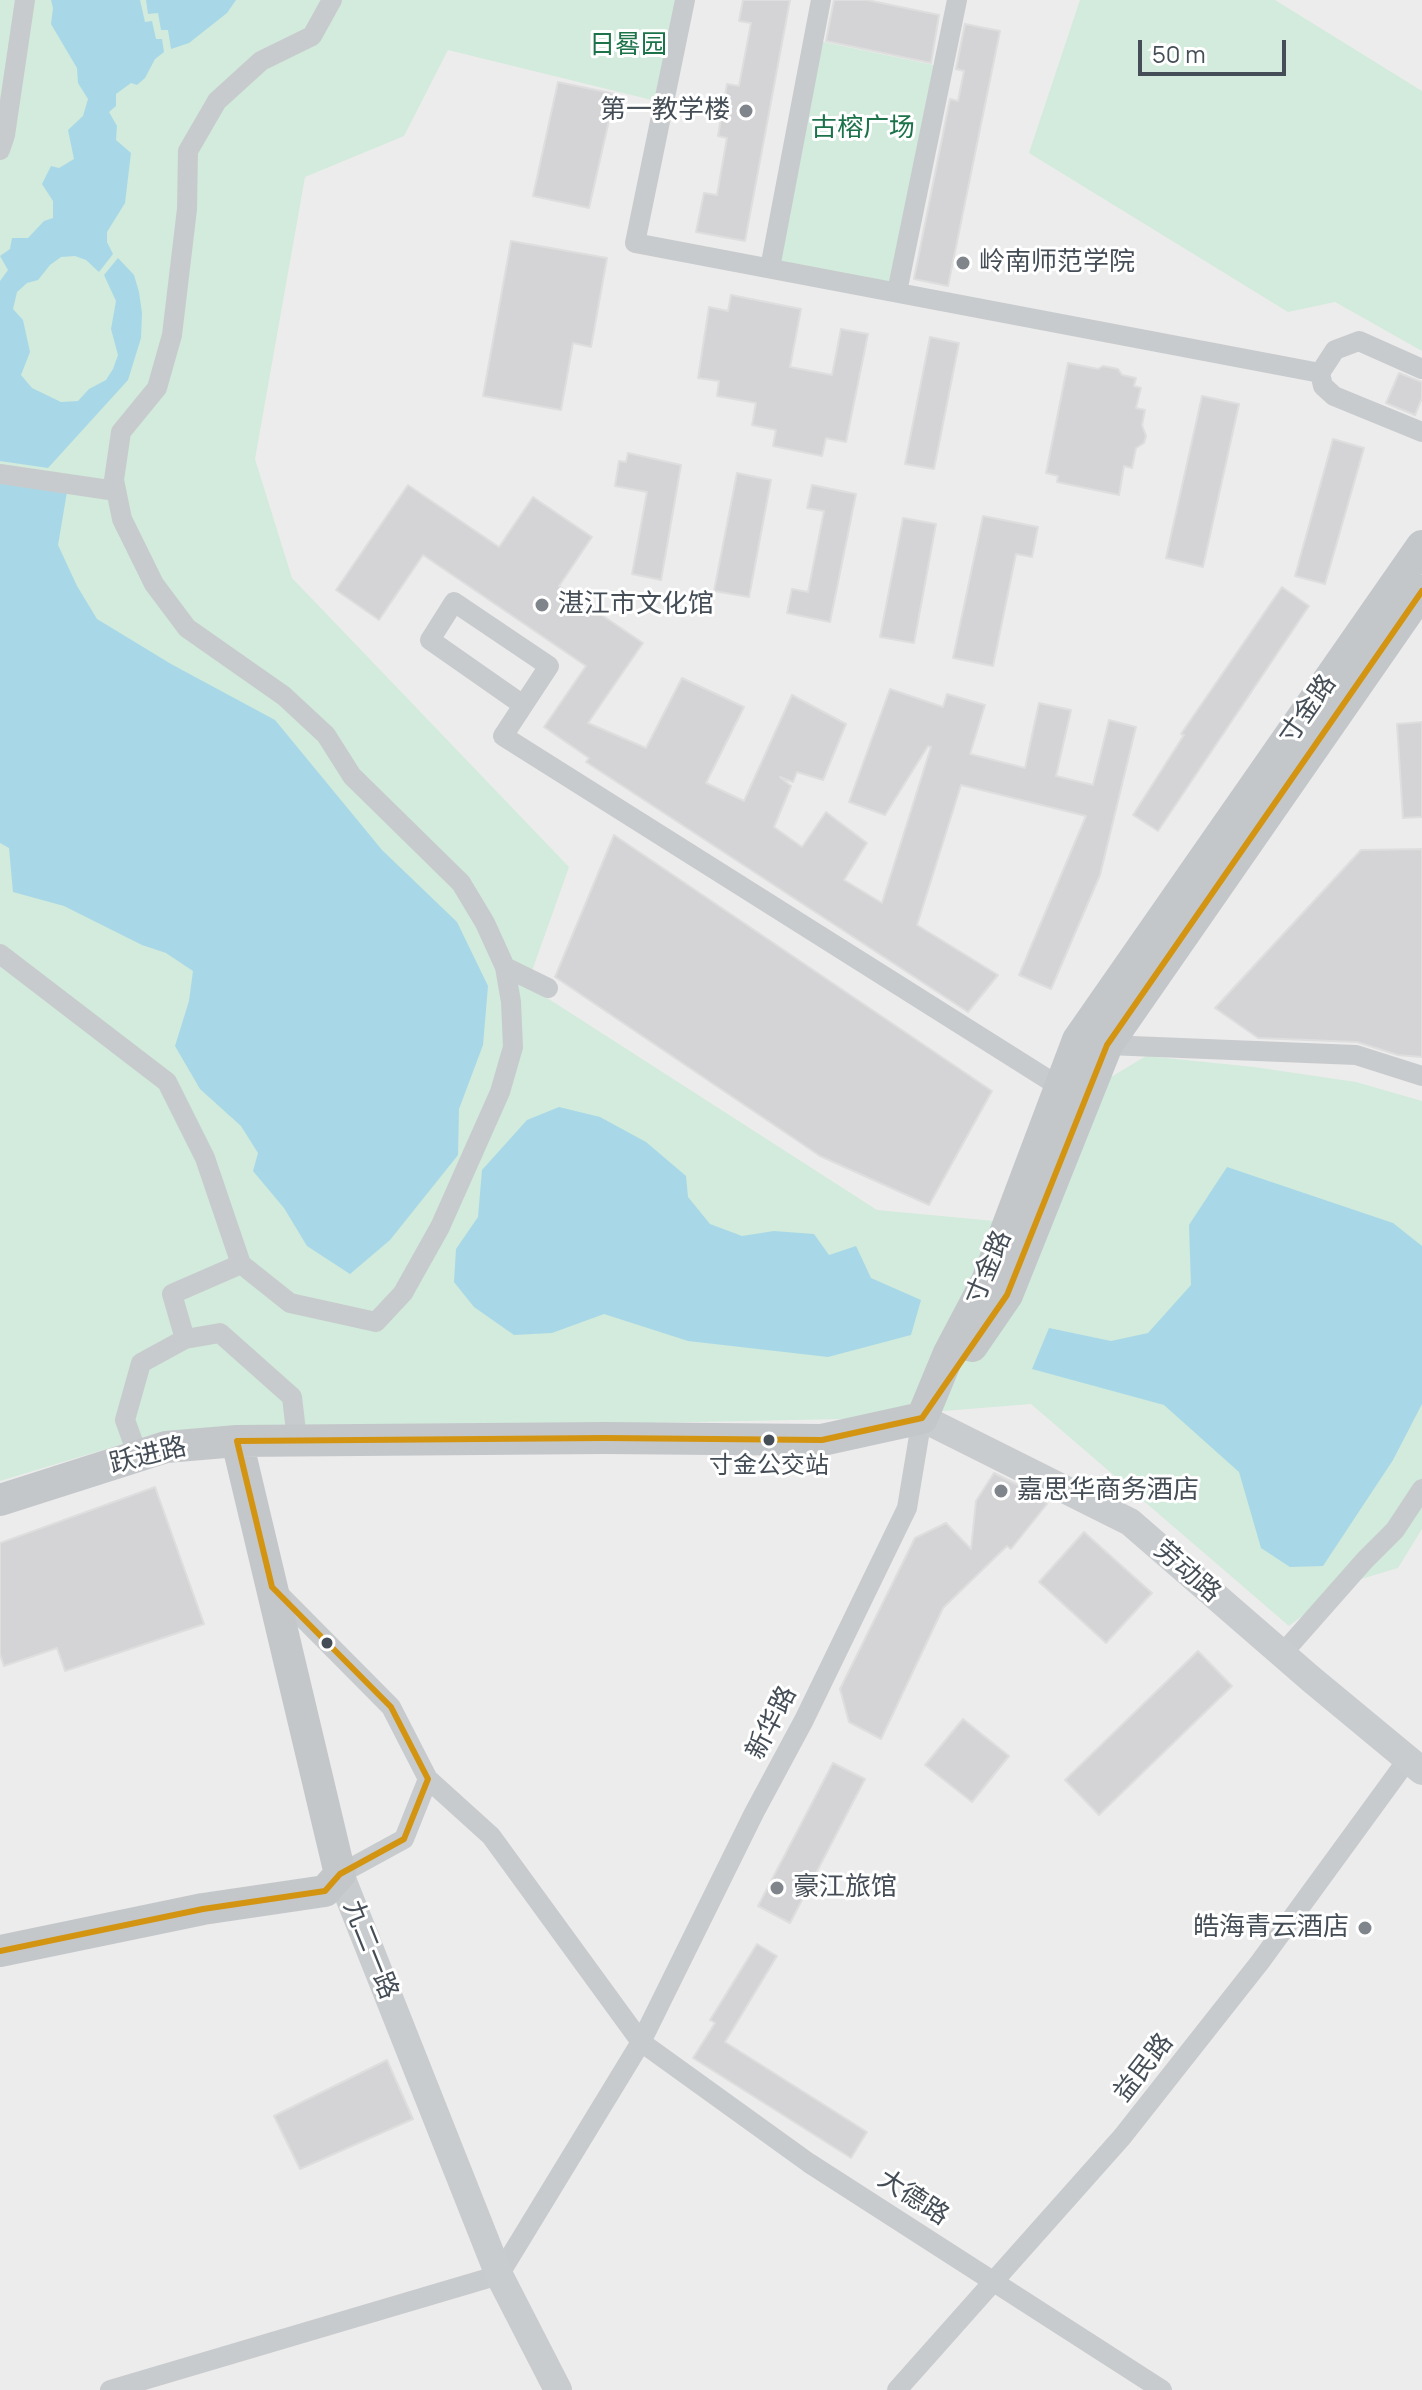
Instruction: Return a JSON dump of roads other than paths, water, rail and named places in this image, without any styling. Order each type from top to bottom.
[{"type":"main road","name":"寸金路","points":[[922,1418],[949,1353],[987,1281],[1078,1040],[1422,546]]},
{"type":"main road","name":"寸金路","points":[[922,1418],[1007,1295],[1107,1045],[1422,591]]},
{"type":"main road","name":"跃进路","points":[[0,1500],[166,1447],[297,1440],[822,1440],[922,1418]]},
{"type":"main road","name":"九二一路","points":[[237,1441],[340,1874]]},
{"type":"main road","points":[[0,1951],[203,1909],[325,1891],[340,1874]]},
{"type":"street","points":[[0,150],[5,135],[25,0]]},
{"type":"street","points":[[0,954],[167,1082],[205,1158],[241,1264],[290,1303],[376,1322],[403,1293],[440,1227],[500,1092],[513,1047],[511,1002],[505,967],[485,923],[461,883],[352,776],[326,735],[284,696],[187,628],[154,584],[122,519],[114,480],[121,432],[157,388],[172,335],[187,209],[188,151],[217,101],[261,61],[312,36],[332,0]]},
{"type":"street","points":[[685,0],[635,243],[1320,373]]},
{"type":"street","points":[[770,268],[821,0]]},
{"type":"street","points":[[897,292],[955,0]]},
{"type":"street","points":[[1422,369],[1359,341],[1335,350],[1320,373],[1323,386],[1334,396],[1422,432]]},
{"type":"street","points":[[0,474],[116,491]]},
{"type":"street","points":[[523,705],[430,640],[454,602],[549,666],[503,736],[1060,1087]]},
{"type":"street","points":[[505,967],[548,988]]},
{"type":"street","points":[[1107,1045],[1356,1055],[1422,1076]]},
{"type":"street","points":[[185,1339],[172,1294],[241,1264]]},
{"type":"street","points":[[138,1456],[125,1420],[141,1363],[185,1339],[220,1333],[292,1397],[297,1440]]},
{"type":"street","name":"劳动路","points":[[922,1418],[1130,1522],[1415,1765]]},
{"type":"street","name":"新华路","points":[[499,2275],[641,2042],[754,1813],[804,1720],[907,1508],[922,1418]]},
{"type":"street","points":[[1282,1654],[1395,1530],[1422,1489]]},
{"type":"street","points":[[272,1587],[391,1707],[428,1779],[404,1839],[340,1874]]},
{"type":"street","name":"益民路","points":[[897,2390],[1122,2137],[1415,1765]]},
{"type":"street","name":"大德路","points":[[428,1779],[491,1836],[641,2042],[809,2163],[1162,2390]]},
{"type":"street","name":"九二一路","points":[[340,1874],[499,2275],[558,2390]]},
{"type":"street","points":[[110,2390],[499,2275]]},
{"type":"water","points":[[51,0],[140,0],[145,22],[152,21],[156,39],[162,39],[164,52],[155,59],[145,78],[137,85],[131,83],[116,94],[116,106],[109,112],[117,126],[116,140],[131,153],[125,203],[107,232],[107,242],[113,254],[99,272],[86,260],[75,256],[61,257],[38,280],[27,283],[17,292],[13,309],[23,320],[30,352],[21,375],[32,388],[61,402],[78,401],[89,389],[106,380],[113,369],[118,355],[111,329],[116,301],[104,275],[118,258],[134,275],[139,292],[141,338],[128,380],[48,468],[0,461],[0,281],[8,270],[0,256],[10,249],[12,238],[28,238],[44,221],[53,218],[53,201],[42,184],[51,166],[59,168],[74,159],[68,130],[83,116],[88,99],[78,83],[77,68],[51,24]]},
{"type":"water","points":[[146,0],[236,0],[227,13],[189,43],[171,49],[168,30],[161,30],[158,13],[148,14]]},
{"type":"water","points":[[0,482],[67,492],[58,545],[97,619],[171,664],[275,720],[382,850],[457,922],[488,986],[483,1045],[459,1109],[458,1155],[390,1240],[350,1274],[307,1246],[284,1208],[253,1171],[258,1153],[241,1126],[200,1089],[175,1046],[189,1001],[193,971],[166,953],[142,945],[64,906],[13,892],[9,848],[0,843]]},
{"type":"water","points":[[559,1107],[600,1117],[646,1142],[686,1176],[688,1197],[710,1224],[742,1236],[774,1231],[814,1234],[829,1255],[856,1246],[871,1278],[921,1300],[911,1335],[828,1357],[688,1341],[604,1314],[552,1333],[514,1335],[474,1307],[454,1282],[456,1249],[478,1217],[482,1170],[527,1120]]},
{"type":"water","points":[[1227,1167],[1393,1223],[1422,1246],[1422,1404],[1393,1460],[1323,1566],[1290,1567],[1261,1548],[1239,1472],[1164,1405],[1032,1369],[1049,1328],[1111,1341],[1148,1333],[1191,1285],[1189,1225]]},
{"type":"place","name":"第一教学楼","points":[[746,111]]},
{"type":"place","name":"岭南师范学院","points":[[963,263]]},
{"type":"place","name":"湛江市文化馆","points":[[542,605]]},
{"type":"place","name":"寸金公交站","points":[[769,1440]]},
{"type":"place","name":"嘉思华商务酒店","points":[[1001,1491]]},
{"type":"place","name":"豪江旅馆","points":[[777,1888]]},
{"type":"place","name":"皓海青云酒店","points":[[1365,1928]]},
{"type":"park label","name":"日晷园","points":[[628,46]]},
{"type":"park label","name":"古榕广场","points":[[863,129]]}]
